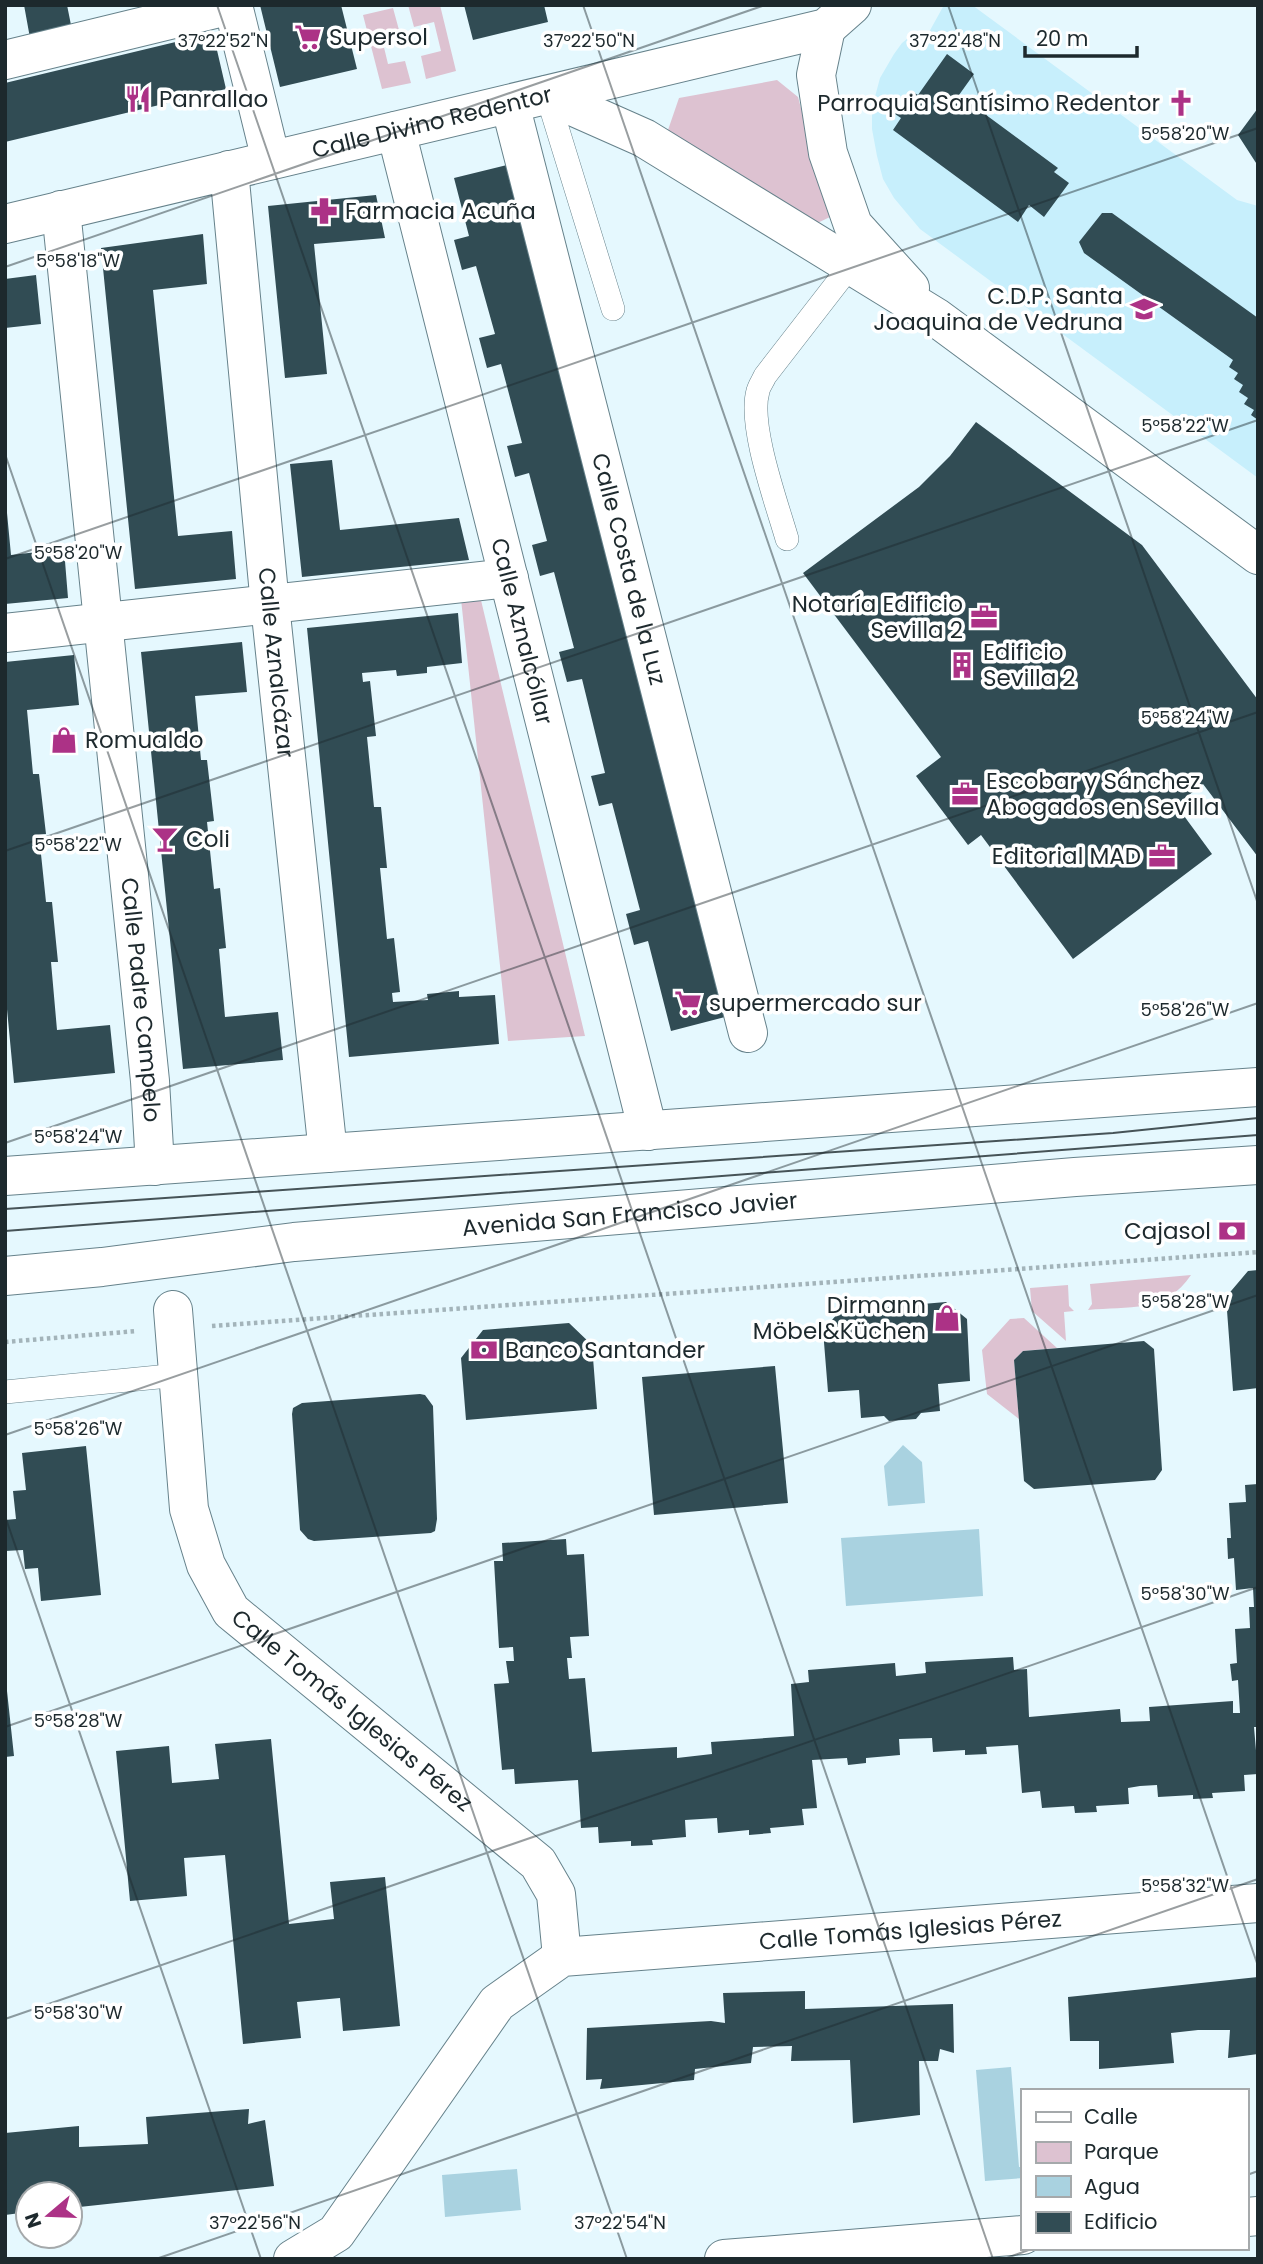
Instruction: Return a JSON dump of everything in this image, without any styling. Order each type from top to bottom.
[{"type":"street","points":[[5,60],[106,20],[232,5],[271,160]]},
{"type":"street","points":[[839,17],[816,75],[828,153],[853,225],[937,318]]},
{"type":"street","name":"Calle Divino Redentor","points":[[5,224],[547,95],[839,17]]},
{"type":"street","points":[[547,95],[644,138],[937,318],[1258,555]]},
{"type":"street","name":"Calle Costa de la Luz","points":[[510,104],[748,1033]]},
{"type":"street","name":"Calle Aznalcóllar","points":[[396,131],[648,1131]]},
{"type":"street","name":"Calle Aznalcázar","points":[[229,170],[270,605],[328,1153]]},
{"type":"street","name":"Calle Padre Campelo","points":[[61,210],[150,1081],[155,1166]]},
{"type":"street","points":[[5,633],[509,578]]},
{"type":"street","points":[[5,1176],[1258,1087]]},
{"type":"street","name":"Avenida San Francisco Javier","points":[[5,1276],[102,1267],[308,1241],[1075,1177],[1258,1165]]},
{"type":"street","name":"Calle Tomás Iglesias Pérez","points":[[187,1318],[178,1375],[189,1509],[206,1565],[231,1611],[538,1863],[556,1894],[562,1957],[1258,1903]]},
{"type":"street","points":[[293,2259],[338,2246],[497,2003],[562,1957]]},
{"type":"street","points":[[724,2259],[1021,2235]]},
{"type":"lane","points":[[547,95],[613,309]]},
{"type":"lane","points":[[787,539],[761,452],[757,392],[765,376],[851,265]]},
{"type":"lane","points":[[5,1392],[178,1375]]},
{"type":"path","points":[[187,1318],[1258,1252]]},
{"type":"path","points":[[5,1342],[140,1331]]},
{"type":"shaded area","name":"C.D.P. Santa Joaquina de Vedruna","points":[[944,5],[972,5],[1237,200],[1258,206],[1258,478],[920,229],[894,198],[883,179],[877,156],[872,129],[872,108],[880,78],[894,54],[912,35],[928,34]]},
{"type":"green space","points":[[408,5],[440,5],[456,71],[426,79],[421,56],[441,51],[434,22],[414,27]]},
{"type":"green space","points":[[393,8],[399,30],[381,35],[388,64],[405,61],[411,83],[382,89],[363,15]]},
{"type":"green space","points":[[777,80],[798,97],[830,217],[809,227],[668,130],[679,98]]},
{"type":"green space","points":[[480,596],[585,1036],[508,1041],[461,599]]},
{"type":"green space","points":[[1191,1275],[1170,1296],[1158,1302],[1088,1310],[1092,1304],[1090,1284]]},
{"type":"green space","points":[[1068,1285],[1069,1306],[1074,1311],[1064,1312],[1066,1341],[1032,1311],[1030,1288]]},
{"type":"green space","points":[[1024,1318],[1057,1348],[1023,1351],[1014,1360],[1019,1419],[987,1394],[982,1350],[1010,1319]]},
{"type":"water","points":[[903,1445],[922,1462],[925,1503],[888,1506],[884,1466]]},
{"type":"water","points":[[979,1529],[983,1596],[846,1606],[841,1538]]},
{"type":"water","points":[[1011,2067],[1021,2178],[985,2181],[976,2070]]},
{"type":"water","points":[[517,2169],[521,2210],[445,2217],[442,2175]]},
{"type":"building","points":[[24,5],[67,5],[72,30],[30,38]]},
{"type":"building","name":"Supersol","points":[[260,5],[341,5],[357,69],[280,87]]},
{"type":"building","name":"Supersol","points":[[464,5],[544,5],[548,22],[473,40]]},
{"type":"building","points":[[213,33],[226,89],[5,142],[5,83]]},
{"type":"building","points":[[947,54],[974,74],[959,95],[1058,168],[1054,172],[1069,183],[1044,217],[1029,205],[1018,222],[893,130],[901,118],[895,114],[911,91],[918,95]]},
{"type":"building","points":[[1258,108],[1258,166],[1238,135]]},
{"type":"building","points":[[507,165],[725,1017],[671,1031],[648,941],[634,945],[626,914],[640,910],[612,803],[599,806],[591,776],[605,773],[582,679],[567,682],[559,652],[574,648],[554,572],[540,576],[532,545],[547,541],[529,473],[515,477],[507,446],[522,443],[501,364],[487,368],[479,338],[495,334],[476,266],[462,270],[454,240],[469,236],[454,178]]},
{"type":"building","points":[[376,195],[385,238],[314,244],[327,374],[285,378],[268,206]]},
{"type":"building","points":[[1102,213],[1112,213],[1258,318],[1258,420],[1251,415],[1254,410],[1244,404],[1248,398],[1239,392],[1243,385],[1234,379],[1238,373],[1229,367],[1233,360],[1084,253],[1079,242]]},
{"type":"building","points":[[203,234],[207,284],[153,290],[178,536],[232,531],[236,579],[135,589],[101,248]]},
{"type":"building","points":[[36,275],[41,324],[5,328],[5,279]]},
{"type":"building","points":[[976,422],[1142,545],[1258,700],[1258,857],[1203,784],[1176,805],[1212,854],[1073,959],[981,835],[968,845],[916,776],[941,757],[803,573],[919,487],[950,456]]},
{"type":"building","points":[[332,460],[340,530],[459,518],[469,560],[302,577],[290,464]]},
{"type":"building","points":[[5,513],[11,555],[64,549],[68,598],[5,604]]},
{"type":"building","points":[[458,613],[462,663],[427,667],[427,673],[397,676],[396,670],[362,673],[363,682],[370,681],[376,736],[367,737],[374,807],[381,807],[387,868],[380,868],[387,939],[394,938],[400,992],[392,993],[393,1002],[428,1000],[427,994],[459,991],[459,997],[495,995],[499,1044],[349,1057],[307,628]]},
{"type":"building","points":[[242,642],[247,692],[195,696],[201,760],[207,760],[214,821],[207,822],[214,889],[220,888],[226,948],[219,949],[225,1017],[278,1012],[283,1060],[183,1069],[141,652]]},
{"type":"building","points":[[74,655],[79,705],[27,710],[33,774],[39,774],[46,834],[39,835],[46,902],[52,902],[58,962],[51,962],[57,1030],[110,1025],[115,1073],[14,1083],[5,988],[5,662]]},
{"type":"building","points":[[1258,1270],[1258,1388],[1233,1391],[1226,1297],[1248,1271]]},
{"type":"building","points":[[946,1302],[967,1319],[970,1381],[938,1384],[940,1411],[921,1413],[916,1419],[889,1421],[884,1416],[861,1418],[859,1390],[828,1392],[823,1330],[840,1311]]},
{"type":"building","points":[[569,1323],[592,1345],[597,1409],[466,1420],[461,1358],[483,1330]]},
{"type":"building","points":[[1144,1341],[1154,1349],[1162,1470],[1155,1480],[1034,1489],[1024,1481],[1014,1360],[1023,1351]]},
{"type":"building","points":[[775,1366],[788,1503],[654,1515],[642,1377]]},
{"type":"building","points":[[425,1395],[433,1406],[437,1519],[435,1531],[314,1541],[308,1539],[300,1530],[293,1408],[302,1403]]},
{"type":"building","points":[[86,1446],[101,1595],[41,1601],[38,1568],[25,1569],[23,1550],[5,1551],[5,1520],[16,1519],[13,1491],[26,1490],[22,1453]]},
{"type":"building","points":[[1258,1484],[1258,1727],[1254,1727],[1258,1774],[1244,1775],[1245,1791],[1212,1793],[1213,1798],[1193,1799],[1193,1795],[1158,1797],[1157,1785],[1140,1786],[1128,1788],[1129,1804],[1096,1806],[1097,1812],[1075,1813],[1074,1806],[1042,1808],[1040,1791],[1022,1793],[1018,1745],[986,1747],[987,1754],[965,1755],[965,1750],[933,1752],[932,1738],[899,1739],[900,1755],[866,1758],[866,1763],[848,1765],[847,1758],[812,1760],[817,1808],[802,1809],[804,1825],[770,1828],[771,1833],[749,1835],[749,1830],[718,1833],[717,1818],[685,1820],[686,1837],[652,1840],[653,1845],[631,1846],[631,1841],[599,1843],[598,1827],[581,1828],[578,1780],[515,1784],[514,1769],[502,1770],[494,1684],[509,1683],[506,1661],[514,1661],[513,1647],[499,1648],[494,1561],[503,1561],[502,1543],[566,1539],[567,1555],[584,1554],[589,1636],[570,1637],[572,1658],[567,1658],[569,1679],[585,1678],[592,1752],[677,1747],[677,1758],[712,1754],[711,1742],[794,1736],[791,1684],[809,1682],[808,1670],[895,1663],[896,1676],[926,1673],[925,1662],[1013,1657],[1014,1670],[1027,1669],[1029,1717],[1120,1709],[1121,1722],[1150,1721],[1149,1707],[1233,1701],[1233,1713],[1240,1713],[1238,1680],[1232,1681],[1230,1664],[1237,1663],[1235,1629],[1250,1628],[1249,1607],[1254,1607],[1253,1588],[1236,1590],[1234,1558],[1228,1559],[1227,1538],[1231,1538],[1229,1503],[1246,1502],[1245,1485]]},
{"type":"building","points":[[7,1691],[14,1756],[5,1757],[5,1692]]},
{"type":"building","points":[[271,1739],[289,1924],[334,1919],[330,1882],[385,1877],[400,2026],[343,2031],[340,1998],[297,2002],[301,2038],[243,2044],[225,1855],[184,1858],[187,1896],[130,1901],[116,1751],[169,1746],[172,1783],[219,1779],[215,1744]]},
{"type":"building","points":[[1258,1977],[1258,2054],[1228,2058],[1230,2030],[1198,2030],[1171,2033],[1174,2063],[1099,2069],[1099,2041],[1070,2041],[1068,1997]]},
{"type":"building","points":[[805,1991],[805,2009],[953,2004],[954,2053],[940,2049],[938,2061],[919,2061],[920,2115],[853,2123],[850,2060],[791,2061],[792,2046],[753,2047],[751,2063],[695,2069],[694,2080],[600,2089],[602,2079],[586,2080],[587,2028],[711,2021],[725,2023],[723,1993]]},
{"type":"building","points":[[249,2109],[248,2124],[265,2120],[274,2186],[84,2206],[84,2180],[14,2180],[14,2214],[5,2215],[5,2133],[79,2126],[79,2147],[148,2144],[146,2117]]},
{"type":"tram line","points":[[5,1209],[1113,1133],[1258,1118]]},
{"type":"tram line","points":[[5,1231],[1258,1135]]},
{"type":"place","name":"Supersol","points":[[308,37]]},
{"type":"place","name":"Panrallao","points":[[138,99]]},
{"type":"place","name":"Parroquia Santísimo Redentor","points":[[1181,103]]},
{"type":"place","name":"Farmacia Acuña","points":[[324,211]]},
{"type":"place","name":"C.D.P. Santa Joaquina de Vedruna","points":[[1144,309]]},
{"type":"place","name":"Notaría Edificio Sevilla 2","points":[[984,617]]},
{"type":"place","name":"Edificio Sevilla 2","points":[[962,665]]},
{"type":"place","name":"Romualdo","points":[[64,740]]},
{"type":"place","name":"Escobar y Sánchez Abogados en Sevilla","points":[[965,794]]},
{"type":"place","name":"Coli","points":[[165,839]]},
{"type":"place","name":"Editorial MAD","points":[[1162,856]]},
{"type":"place","name":"supermercado sur","points":[[688,1003]]},
{"type":"place","name":"Cajasol","points":[[1232,1231]]},
{"type":"place","name":"Dirmann Möbel&Küchen","points":[[947,1318]]},
{"type":"place","name":"Banco Santander","points":[[484,1350]]}]
